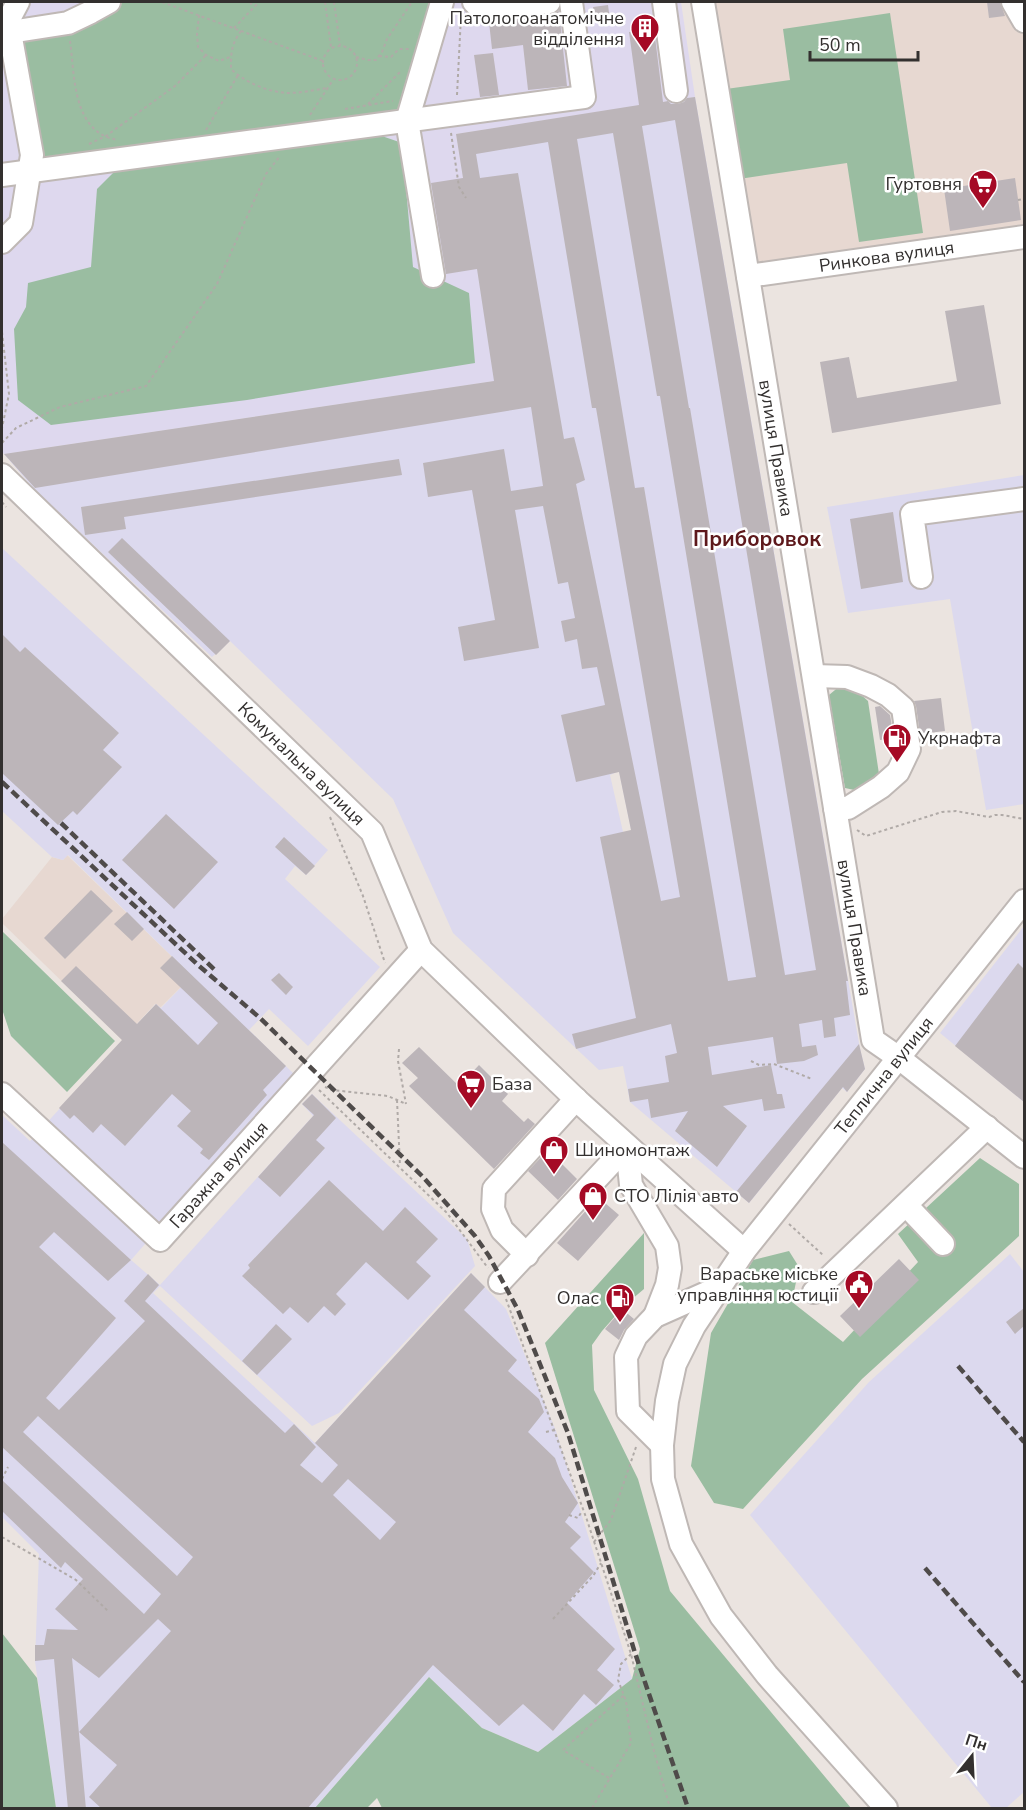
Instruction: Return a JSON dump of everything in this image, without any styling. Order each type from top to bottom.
[{"type":"street","points":[[2,242],[21,223],[32,155],[9,19],[68,23],[109,2]]},
{"type":"street","points":[[433,276],[407,121],[442,2]]},
{"type":"street","points":[[474,2],[481,9],[549,2]]},
{"type":"street","points":[[2,176],[584,97],[571,2]]},
{"type":"street","points":[[664,2],[676,92]]},
{"type":"street","name":"вулиця Правика","points":[[704,2],[873,1040],[1024,1157]]},
{"type":"street","points":[[1013,2],[1024,21]]},
{"type":"street","name":"Ринкова вулиця","points":[[748,276],[1024,237]]},
{"type":"street","name":"Комунальна вулиця","points":[[2,475],[372,832],[421,951],[576,1099],[744,1251]]},
{"type":"street","points":[[921,577],[912,514],[1024,499]]},
{"type":"street","points":[[814,676],[847,677],[888,694],[903,708],[908,739],[909,749],[898,772],[881,787],[848,808],[835,808]]},
{"type":"street","name":"Теплична вулиця","points":[[886,1809],[767,1675],[721,1616],[681,1544],[663,1479],[662,1444],[667,1401],[675,1364],[694,1326],[744,1251],[1024,901]]},
{"type":"street","name":"Гаражна вулиця","points":[[2,1094],[160,1240],[421,951]]},
{"type":"street","points":[[527,1255],[502,1230],[493,1209],[494,1189],[576,1099]]},
{"type":"street","points":[[814,1292],[987,1127]]},
{"type":"street","points":[[498,1283],[527,1255],[627,1146]]},
{"type":"street","points":[[627,1146],[631,1185],[668,1246],[670,1268],[667,1285],[655,1316],[636,1336],[626,1358],[628,1411],[662,1444]]},
{"type":"street","points":[[906,1205],[943,1244]]},
{"type":"street","points":[[655,1316],[718,1288]]},
{"type":"path","points":[[162,2],[322,61]]},
{"type":"path","points":[[250,2],[253,7]]},
{"type":"path","points":[[234,28],[259,2]]},
{"type":"path","points":[[325,2],[331,47]]},
{"type":"path","points":[[334,2],[340,45]]},
{"type":"path","points":[[356,57],[376,60],[412,2]]},
{"type":"path","points":[[326,12],[335,10]]},
{"type":"path","points":[[199,15],[198,47],[206,55],[219,61],[231,57]]},
{"type":"path","points":[[68,23],[80,108],[85,119],[98,132],[124,141]]},
{"type":"path","points":[[241,31],[233,42],[231,57],[231,69],[238,75],[255,84],[289,93],[327,88]]},
{"type":"path","points":[[340,45],[348,47],[356,57],[357,67],[351,77],[343,81],[333,80],[324,73],[322,61],[323,55],[331,47],[340,45]]},
{"type":"path","points":[[380,56],[391,57],[399,49],[412,50]]},
{"type":"path","points":[[367,105],[410,63]]},
{"type":"path","points":[[204,133],[238,75]]},
{"type":"path","points":[[321,113],[309,115],[333,80]]},
{"type":"path","points":[[344,109],[414,97]]},
{"type":"path","points":[[2,443],[16,428],[60,407],[146,386],[217,284],[266,174],[295,136]]},
{"type":"path","points":[[1018,200],[1024,199]]},
{"type":"path","points":[[2,332],[9,394],[2,428]]},
{"type":"path","points":[[852,827],[866,836],[949,811],[988,816],[995,814],[1024,819]]},
{"type":"path","points":[[330,818],[363,896],[391,983]]},
{"type":"path","points":[[306,1077],[332,1090],[388,1096],[406,1104],[398,1061],[399,1049]]},
{"type":"path","points":[[751,1061],[759,1065],[774,1064],[812,1079]]},
{"type":"path","points":[[306,1077],[447,1213],[482,1258],[507,1300],[583,1509],[631,1654],[670,1809]]},
{"type":"path","points":[[397,1100],[400,1167]]},
{"type":"path","points":[[799,1233],[822,1254]]},
{"type":"path","points":[[594,1542],[610,1520],[644,1427]]},
{"type":"path","points":[[546,1432],[554,1430]]},
{"type":"path","points":[[2,1479],[8,1467]]},
{"type":"path","points":[[569,1515],[578,1518],[583,1509]]},
{"type":"path","points":[[2,1537],[76,1580],[108,1611]]},
{"type":"path","points":[[553,1619],[593,1576],[601,1563]]},
{"type":"path","points":[[592,1809],[631,1743],[626,1701],[618,1680],[621,1664],[631,1654]]},
{"type":"path","points":[[609,1778],[563,1749],[624,1695]]},
{"type":"shaded area","points":[[2,2],[681,2],[695,97],[456,134],[494,381],[4,454],[2,452]]},
{"type":"shaded area","points":[[703,2],[1024,2],[1024,237],[748,276]]},
{"type":"shaded area","points":[[695,97],[865,1069],[847,1092],[842,1088],[749,1203],[630,1102],[623,1066],[599,1070],[453,933],[393,799],[230,641],[212,657],[34,489],[4,454],[493,381],[456,134]],"holes":[[[619,771],[667,1002],[610,775]]]},
{"type":"shaded area","points":[[1024,475],[1024,804],[986,810],[950,599],[848,613],[827,507]]},
{"type":"shaded area","points":[[2,548],[328,850],[306,875],[295,866],[285,879],[380,967],[308,1046],[269,1009],[249,1030],[294,1074],[131,1260],[160,1285],[313,1116],[302,1104],[312,1094],[467,1239],[475,1266],[339,1413],[312,1426],[160,1286],[153,1293],[315,1443],[471,1273],[506,1309],[556,1431],[632,1679],[538,1752],[482,1728],[429,1677],[315,1808],[56,1808],[35,1661],[39,1554],[2,1517],[2,1115],[30,1141],[156,1004],[161,1008],[192,976],[68,855],[63,860],[52,857],[2,811]]},
{"type":"shaded area","points":[[67,855],[192,976],[160,1008],[155,1004],[122,1040],[2,923],[2,919],[52,857],[63,860]]},
{"type":"shaded area","points":[[1024,926],[1024,1102],[940,1033]]},
{"type":"shaded area","points":[[1010,1254],[1024,1272],[1024,1792],[1006,1808],[992,1808],[750,1515],[869,1382]]},
{"type":"green space","points":[[109,2],[442,2],[407,121],[28,172],[10,32]]},
{"type":"green space","points":[[890,13],[923,233],[859,242],[847,163],[739,179],[726,89],[790,80],[783,29]]},
{"type":"green space","points":[[379,135],[402,143],[413,267],[469,293],[475,363],[247,400],[51,425],[18,400],[14,329],[26,307],[28,283],[91,267],[97,189],[114,172]]},
{"type":"green space","points":[[841,685],[858,692],[868,701],[879,774],[859,791],[845,788],[829,695]]},
{"type":"green space","points":[[2,931],[115,1041],[67,1092],[11,1036],[2,1009]]},
{"type":"green space","points":[[980,1158],[1019,1184],[1019,1236],[862,1379],[743,1509],[714,1503],[691,1466],[711,1333],[753,1260],[789,1251],[799,1267],[792,1302],[843,1342],[918,1262],[898,1234]]},
{"type":"green space","points":[[644,1233],[644,1289],[625,1305],[592,1345],[594,1390],[638,1479],[670,1591],[851,1808],[382,1808],[377,1798],[367,1808],[315,1808],[429,1677],[482,1728],[538,1752],[632,1679],[640,1649],[545,1343]]},
{"type":"green space","points":[[2,1633],[37,1678],[56,1808],[2,1808]]},
{"type":"building","points":[[987,2],[1000,2],[1005,16],[989,18]]},
{"type":"building","points":[[608,5],[610,20],[595,22],[593,7]]},
{"type":"building","points":[[559,11],[567,86],[528,90],[523,45],[492,49],[489,22],[550,15]]},
{"type":"building","points":[[654,29],[663,102],[678,104],[687,98],[695,97],[848,981],[846,981],[850,1015],[834,1018],[836,1036],[824,1038],[822,1020],[799,1024],[802,1047],[816,1045],[818,1055],[804,1061],[777,1064],[773,1037],[708,1047],[712,1075],[771,1065],[777,1094],[782,1094],[785,1108],[764,1111],[762,1099],[723,1106],[747,1126],[717,1167],[675,1131],[688,1111],[651,1118],[648,1099],[630,1102],[628,1089],[669,1082],[665,1056],[677,1053],[671,1024],[576,1049],[572,1034],[636,1018],[600,837],[631,830],[619,772],[576,782],[561,715],[605,705],[597,667],[582,669],[577,639],[565,642],[561,621],[575,618],[568,582],[558,584],[543,506],[515,510],[539,648],[464,661],[458,627],[495,620],[472,490],[428,497],[423,463],[504,449],[511,491],[543,486],[531,407],[35,488],[4,454],[494,381],[477,269],[446,274],[431,183],[463,178],[456,134],[639,105],[629,32]],"holes":[[[675,120],[816,970],[785,975],[642,126]],[[613,133],[657,396],[660,396],[756,977],[728,981],[644,487],[635,488],[577,139]],[[548,142],[592,408],[596,408],[680,897],[661,901],[576,484],[585,480],[574,437],[564,439],[518,173],[480,178],[476,154]]]},
{"type":"building","points":[[493,53],[499,95],[480,97],[474,55]]},
{"type":"building","name":"Гуртовня","points":[[1015,178],[1021,220],[950,231],[944,189]]},
{"type":"building","points":[[984,305],[1001,404],[832,433],[820,362],[849,357],[857,398],[957,381],[945,311]]},
{"type":"building","points":[[399,459],[402,475],[124,517],[126,529],[85,535],[81,507]]},
{"type":"building","points":[[893,512],[903,582],[861,589],[850,519]]},
{"type":"building","points":[[122,538],[230,641],[216,655],[108,552]]},
{"type":"building","points":[[2,634],[20,652],[25,647],[119,733],[103,750],[122,767],[77,815],[73,811],[58,825],[2,773]]},
{"type":"building","points":[[941,698],[945,731],[920,734],[914,701]]},
{"type":"building","points":[[880,706],[890,715],[894,738],[880,740],[875,707]]},
{"type":"building","points":[[166,814],[218,862],[174,909],[122,860]]},
{"type":"building","points":[[284,837],[315,866],[306,875],[275,847]]},
{"type":"building","points":[[91,890],[113,911],[65,959],[44,938]]},
{"type":"building","points":[[127,912],[144,929],[132,941],[114,924]]},
{"type":"building","points":[[172,956],[286,1066],[263,1090],[267,1095],[209,1160],[200,1153],[203,1149],[177,1126],[191,1111],[172,1094],[125,1146],[101,1124],[93,1133],[74,1115],[70,1119],[59,1108],[122,1040],[61,981],[76,966],[137,1024],[156,1004],[198,1045],[218,1023],[160,968]]},
{"type":"building","points":[[1018,963],[1024,969],[1024,1102],[955,1046]]},
{"type":"building","points":[[279,973],[293,987],[286,995],[271,980]]},
{"type":"building","points":[[859,1044],[865,1069],[847,1092],[843,1087],[749,1203],[736,1192]]},
{"type":"building","name":"База","points":[[419,1047],[459,1086],[479,1065],[508,1094],[502,1101],[524,1122],[528,1118],[535,1124],[494,1169],[409,1086],[418,1078],[402,1063]]},
{"type":"building","points":[[312,1094],[336,1118],[316,1140],[325,1148],[280,1197],[258,1177],[314,1115],[302,1104]]},
{"type":"building","points":[[2,1142],[131,1260],[108,1281],[54,1232],[39,1247],[116,1318],[46,1398],[59,1410],[145,1321],[124,1301],[148,1274],[159,1285],[145,1301],[285,1433],[294,1424],[316,1447],[300,1465],[322,1483],[338,1465],[315,1443],[471,1273],[485,1287],[464,1310],[517,1360],[508,1371],[539,1399],[544,1412],[528,1432],[555,1458],[562,1477],[578,1503],[565,1522],[581,1537],[570,1548],[594,1572],[567,1603],[615,1649],[597,1670],[614,1685],[596,1705],[584,1694],[553,1731],[523,1704],[499,1726],[433,1665],[307,1809],[102,1809],[89,1797],[117,1765],[79,1732],[171,1631],[158,1619],[99,1678],[72,1658],[86,1809],[68,1809],[54,1659],[35,1661],[35,1645],[44,1645],[47,1629],[78,1630],[55,1609],[83,1579],[65,1562],[61,1568],[2,1511],[2,1480],[144,1614],[161,1594],[2,1447]],"holes":[[[38,1416],[193,1557],[177,1576],[23,1432]],[[348,1479],[396,1522],[380,1540],[333,1495]]]},
{"type":"building","name":"Шиномонтаж","points":[[548,1150],[577,1179],[558,1200],[528,1171]]},
{"type":"building","points":[[329,1180],[383,1231],[405,1207],[438,1239],[416,1262],[431,1276],[408,1300],[366,1262],[336,1294],[346,1304],[335,1316],[324,1306],[308,1323],[290,1307],[283,1314],[242,1276],[250,1268],[248,1265]]},
{"type":"building","name":"СТО Лілія авто","points":[[598,1197],[619,1215],[578,1261],[557,1243]]},
{"type":"building","points":[[899,1259],[919,1280],[860,1337],[840,1316]]},
{"type":"building","points":[[1024,1308],[1024,1326],[1015,1334],[1006,1322]]},
{"type":"building","name":"Олас","points":[[622,1309],[634,1319],[619,1340],[605,1329]]},
{"type":"building","points":[[276,1324],[292,1339],[257,1375],[242,1361]]},
{"type":"railway","points":[[2,782],[198,965],[260,1018],[423,1177],[475,1236],[489,1256],[518,1310],[568,1433],[635,1653],[688,1808]]},
{"type":"railway","points":[[61,823],[216,971]]},
{"type":"railway","points":[[958,1366],[1024,1442]]},
{"type":"railway","points":[[925,1568],[1024,1682]]},
{"type":"place","name":"Патологоанатомічне відділення","points":[[645,54]]},
{"type":"place","name":"Гуртовня","points":[[983,210]]},
{"type":"place","name":"Укрнафта","points":[[897,764]]},
{"type":"place","name":"База","points":[[471,1110]]},
{"type":"place","name":"Шиномонтаж","points":[[554,1176]]},
{"type":"place","name":"СТО Лілія авто","points":[[593,1222]]},
{"type":"place","name":"Вараське міське управління юстиції","points":[[859,1310]]},
{"type":"place","name":"Олас","points":[[620,1324]]},
{"type":"district","name":"Приборовок","points":[[757,539]]}]
